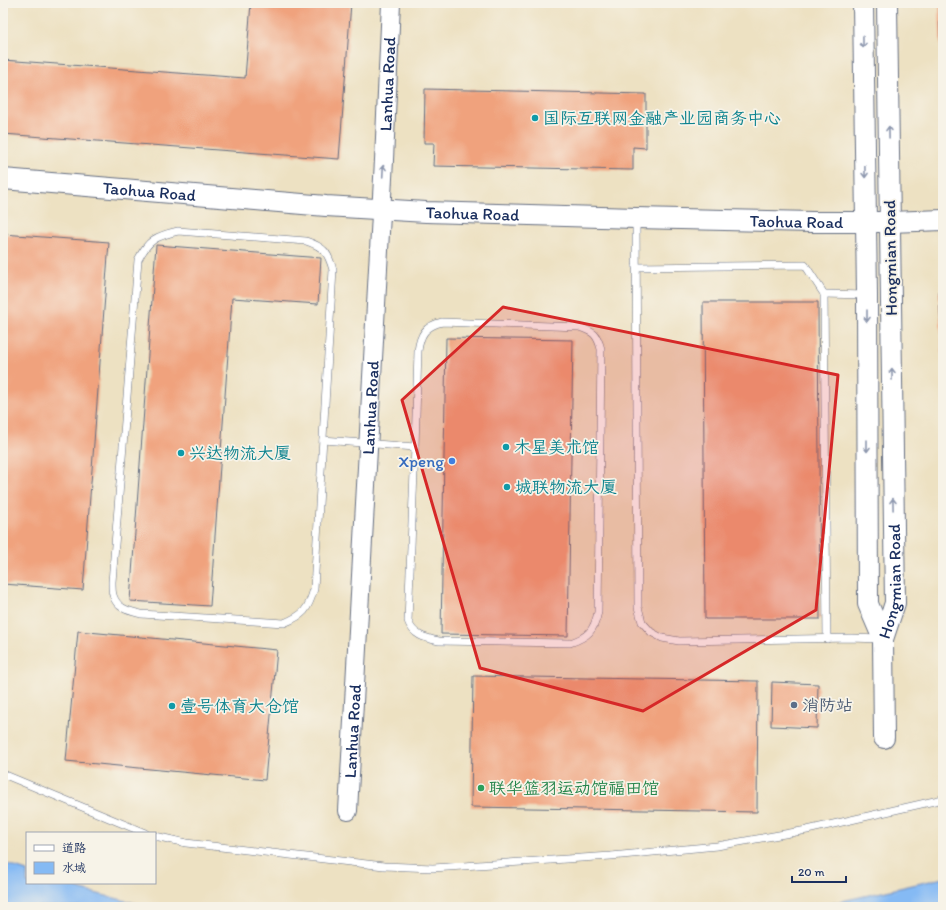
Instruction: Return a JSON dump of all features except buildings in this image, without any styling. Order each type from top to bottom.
[{"type":"main road","name":"Hongmian Road","points":[[863,3],[868,604],[883,639]]},
{"type":"main road","name":"Hongmian Road","points":[[883,639],[894,603],[887,3]]},
{"type":"main road","name":"Taohua Road","points":[[3,179],[381,210],[866,223],[943,220]]},
{"type":"main road","points":[[883,639],[884,738]]},
{"type":"street","name":"Lanhua Road","points":[[348,811],[391,3]]},
{"type":"lane","points":[[636,218],[638,607],[642,622],[651,632],[662,638],[679,642],[883,639]]},
{"type":"lane","points":[[178,231],[306,241],[316,244],[324,249],[333,270],[323,440],[314,589],[310,602],[300,615],[284,623],[141,614],[128,611],[118,605],[113,595],[112,582],[138,260],[143,250],[152,240],[164,234],[178,231]]},
{"type":"lane","points":[[636,267],[805,265],[824,294],[827,639]]},
{"type":"lane","points":[[824,294],[866,295]]},
{"type":"lane","points":[[442,322],[579,327],[591,331],[598,338],[601,349],[598,612],[596,623],[589,633],[579,640],[570,643],[438,641],[428,639],[418,634],[411,628],[408,620],[415,447],[419,340],[426,330],[434,324],[442,322]]},
{"type":"lane","points":[[323,440],[415,447]]},
{"type":"lane","points":[[3,774],[143,832]]},
{"type":"lane","points":[[156,836],[186,843],[384,866],[433,868],[611,856],[717,846],[807,830],[943,799]]},
{"type":"highlighted area","points":[[503,307],[838,375],[816,610],[643,711],[480,668],[402,400]]},
{"type":"water","points":[[3,863],[26,871],[26,884],[65,884],[82,890],[151,907],[3,907]]},
{"type":"water","points":[[943,878],[943,907],[816,907]]},
{"type":"place","name":"国际互联网金融产业园商务中心","points":[[535,118]]},
{"type":"place","name":"木星美术馆","points":[[506,447]]},
{"type":"place","name":"兴达物流大厦","points":[[181,453]]},
{"type":"place","name":"Xpeng","points":[[452,461]]},
{"type":"place","name":"城联物流大厦","points":[[507,487]]},
{"type":"place","name":"消防站","points":[[794,705]]},
{"type":"place","name":"壹号体育大仓馆","points":[[172,706]]},
{"type":"place","name":"联华篮羽运动馆福田馆","points":[[481,788]]}]
